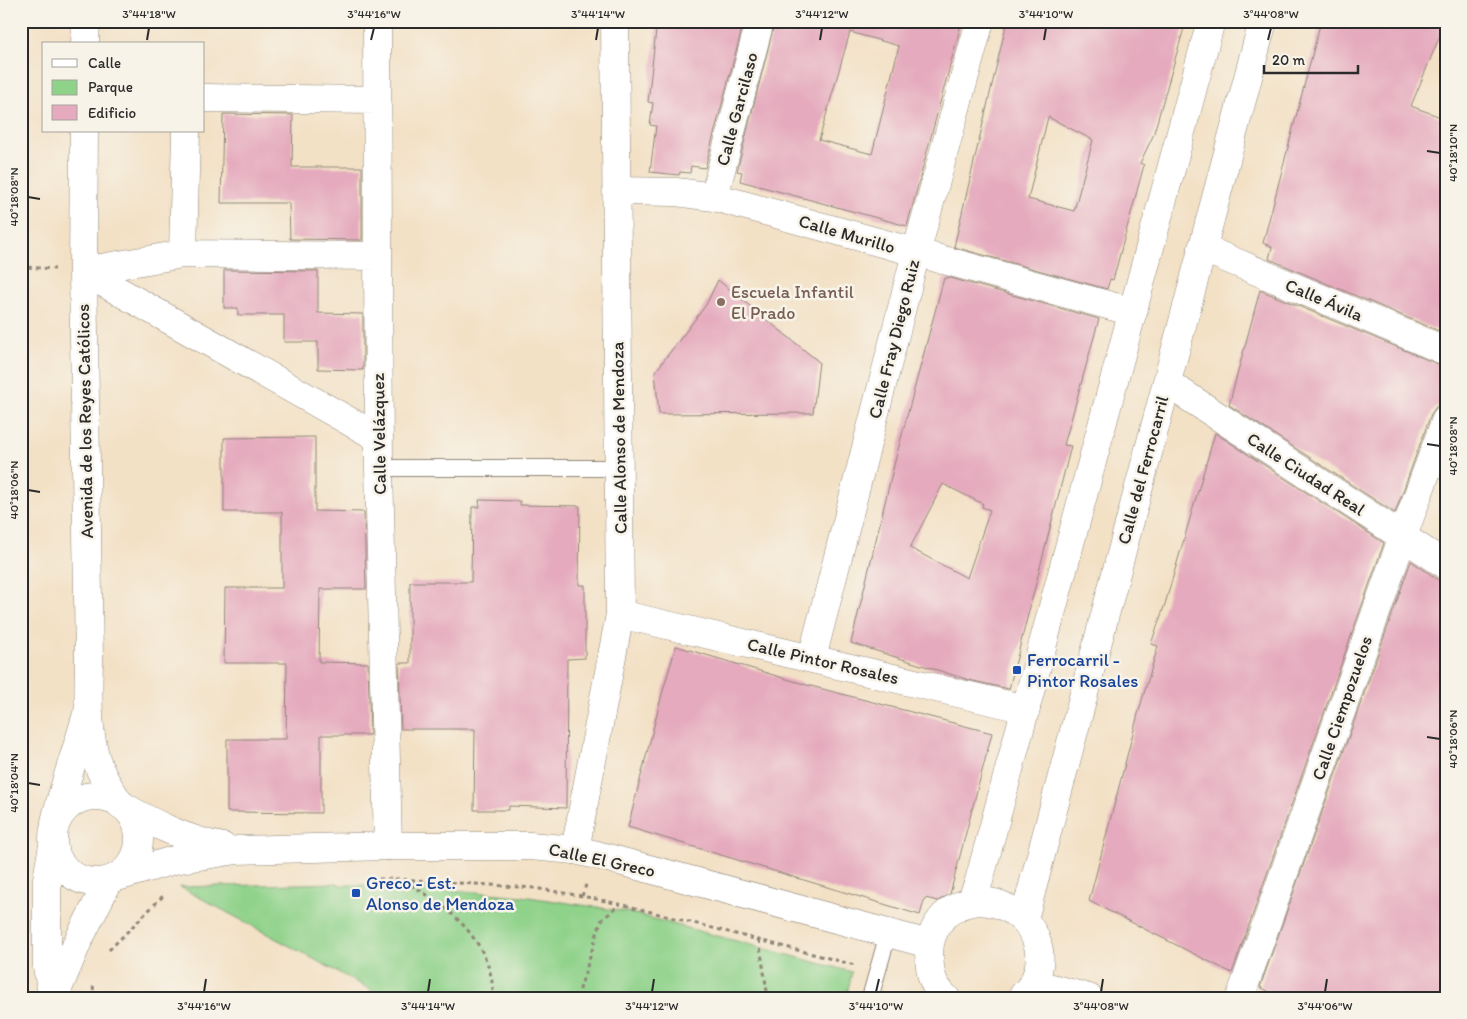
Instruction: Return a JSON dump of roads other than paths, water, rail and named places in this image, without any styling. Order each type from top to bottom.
[{"type":"street","points":[[86,21],[86,42]]},
{"type":"street","name":"Calle Velázquez","points":[[377,21],[379,468],[388,846]]},
{"type":"street","name":"Calle Alonso de Mendoza","points":[[575,850],[620,614],[615,21]]},
{"type":"street","name":"Calle Garcilaso","points":[[714,197],[760,21]]},
{"type":"street","name":"Calle Fray Diego Ruiz","points":[[812,658],[916,253],[980,21]]},
{"type":"street","points":[[971,902],[979,881],[1026,709],[1211,21]]},
{"type":"street","name":"Calle del Ferrocarril","points":[[1024,919],[1263,21]]},
{"type":"street","points":[[205,98],[377,100]]},
{"type":"street","name":"Avenida de los Reyes Católicos","points":[[84,132],[83,270],[89,660],[88,711],[94,748],[102,774],[120,804],[182,836],[200,843],[237,850]]},
{"type":"street","points":[[183,254],[186,132]]},
{"type":"street","name":"Calle Murillo","points":[[617,191],[676,192],[714,197],[1133,312]]},
{"type":"street","name":"Calle Ávila","points":[[1202,248],[1446,351]]},
{"type":"street","points":[[83,270],[183,254],[378,256]]},
{"type":"street","points":[[83,270],[379,438]]},
{"type":"street","name":"Calle Ciudad Real","points":[[1166,383],[1446,565]]},
{"type":"street","name":"Calle Ciempozuelos","points":[[1240,998],[1446,419]]},
{"type":"street","name":"Calle Pintor Rosales","points":[[620,614],[1026,709]]},
{"type":"street","name":"Avenida de los Reyes Católicos","points":[[53,998],[47,966],[47,879],[62,790],[73,764],[88,711]]},
{"type":"street","points":[[113,879],[129,867],[135,856],[139,844],[138,830],[135,821],[120,804],[102,796],[86,797],[64,809],[53,836],[58,860],[67,872],[86,882],[103,882],[113,879],[174,860],[237,850]]},
{"type":"street","name":"Calle El Greco","points":[[237,850],[388,846],[530,846],[575,850],[929,944]]},
{"type":"street","name":"Avenida de los Reyes Católicos","points":[[53,998],[78,941],[113,879]]},
{"type":"street","points":[[946,998],[938,991],[930,974],[929,944],[933,931],[948,912],[971,902],[990,901],[1009,907],[1024,919],[1032,930],[1037,943],[1038,964],[1027,990],[1089,998]]},
{"type":"lane","points":[[379,468],[619,468]]},
{"type":"lane","points":[[870,998],[888,934]]},
{"type":"place","name":"Escuela Infantil El Prado","points":[[721,302]]},
{"type":"place","name":"Ferrocarril - Pintor Rosales","points":[[1017,670]]},
{"type":"place","name":"Greco - Est. Alonso de Mendoza","points":[[356,893]]}]
